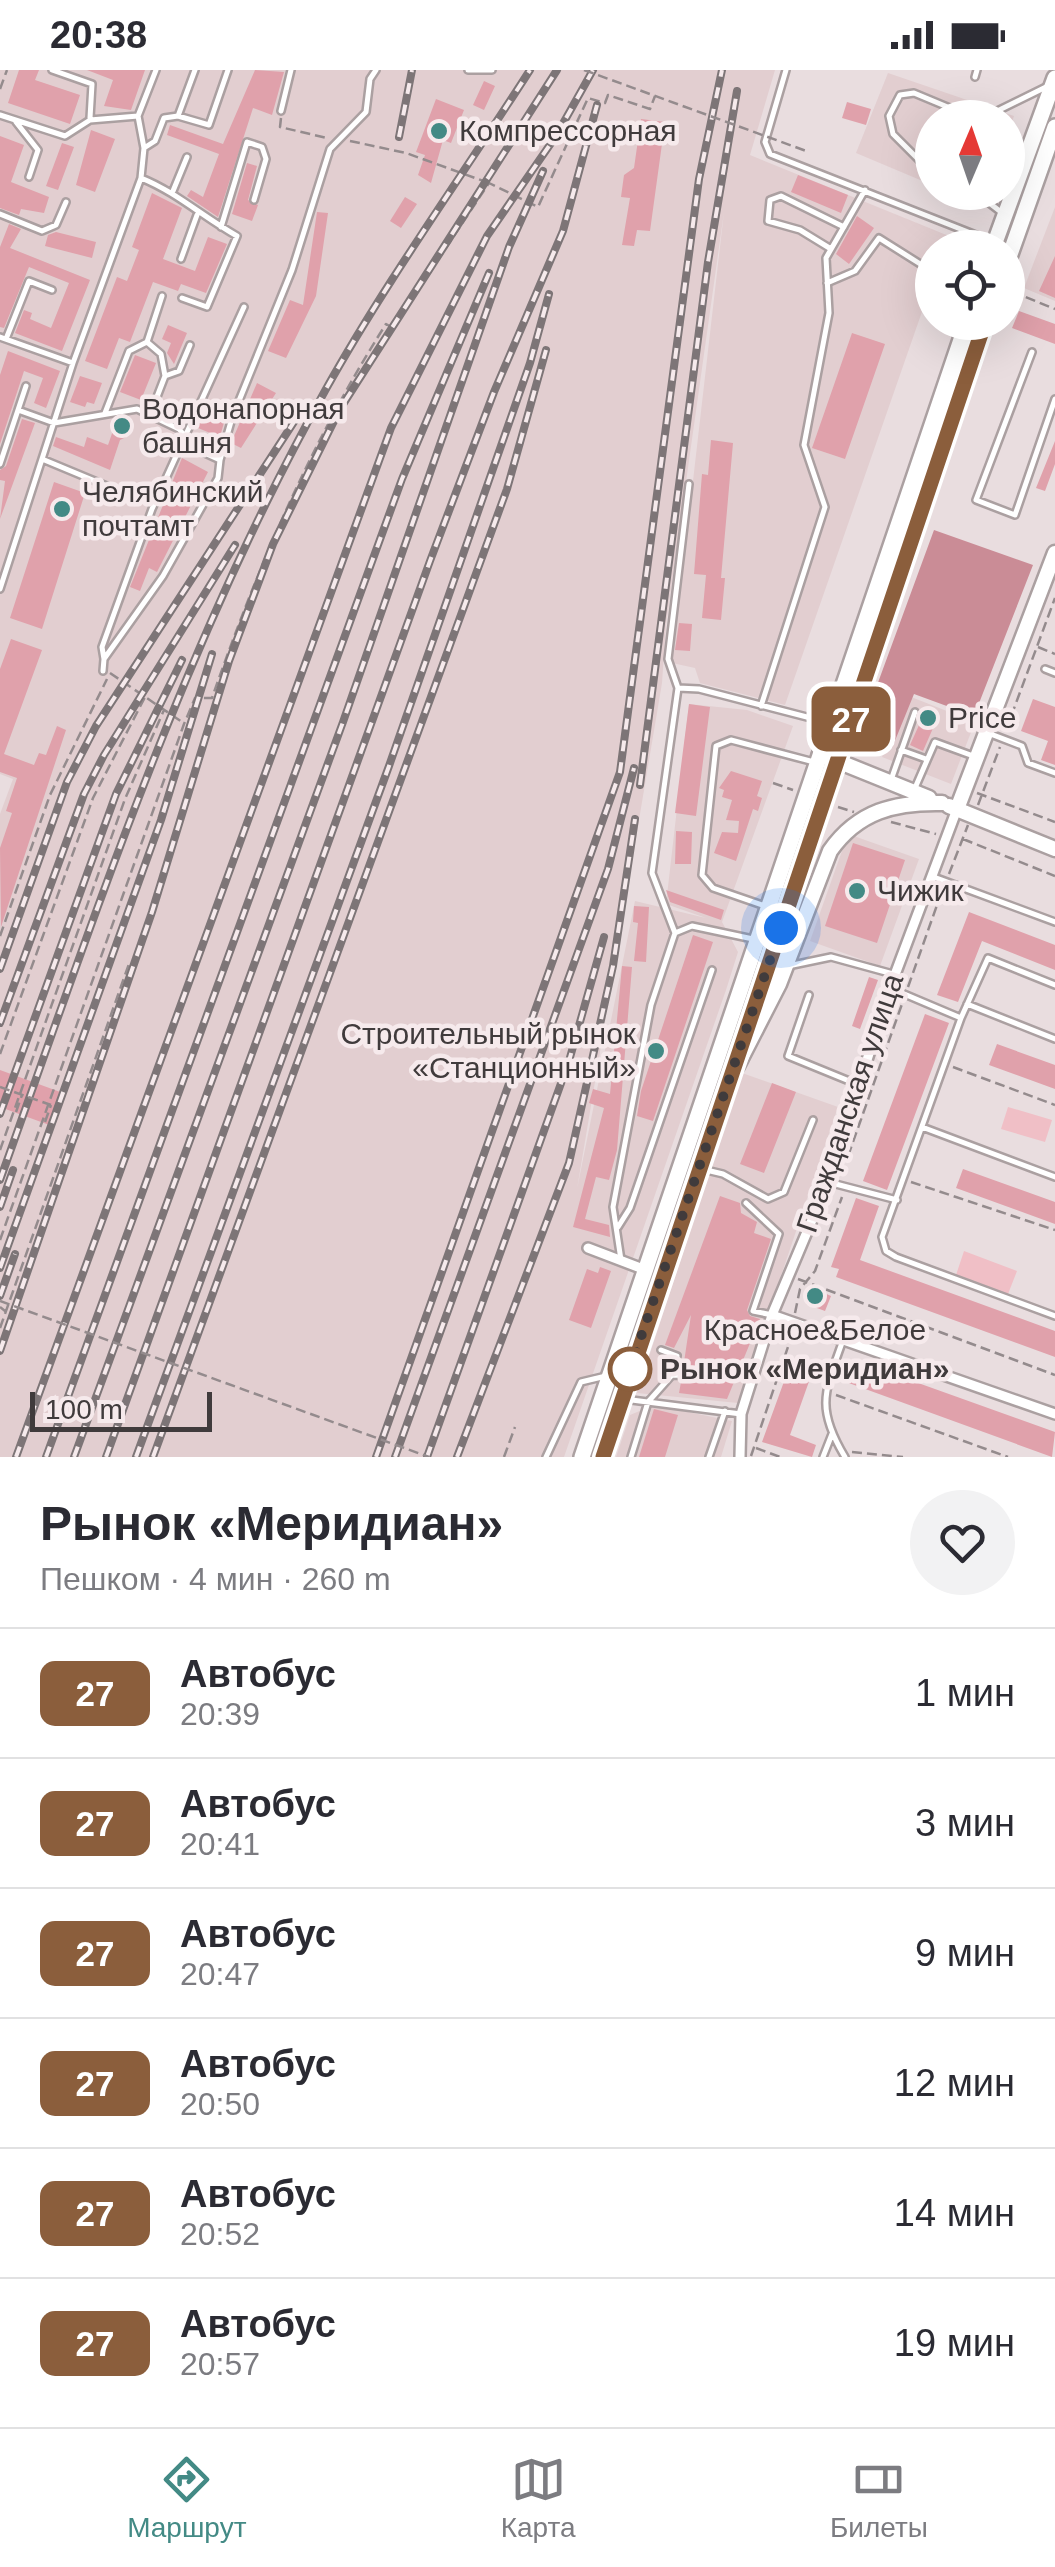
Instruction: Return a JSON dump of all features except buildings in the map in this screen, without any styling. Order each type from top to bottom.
[{"type":"main road","points":[[1000,230],[1054,80]]},
{"type":"main road","points":[[1019,230],[1055,127]]},
{"type":"main road","points":[[582,1457],[961,340]]},
{"type":"main road","points":[[603,1457],[979,340]]},
{"type":"street","points":[[731,1075],[752,1044],[830,850],[843,833],[862,818],[886,807],[949,806],[967,790],[979,758],[995,736],[1055,552]]},
{"type":"street","points":[[818,758],[890,782],[1055,848]]},
{"type":"street","name":"Гражданская улица","points":[[740,1457],[741,1414],[772,1315],[828,1182],[930,876],[949,806]]},
{"type":"street","points":[[588,1248],[644,1268]]},
{"type":"street","points":[[772,1315],[1055,1414]]},
{"type":"lane","points":[[52,70],[92,84],[90,120]]},
{"type":"lane","points":[[0,589],[73,363],[141,178],[144,148],[138,116],[156,70]]},
{"type":"lane","points":[[178,116],[195,70]]},
{"type":"lane","points":[[144,148],[155,141],[164,118],[178,116],[208,125],[228,70]]},
{"type":"lane","points":[[281,111],[292,70]]},
{"type":"lane","points":[[468,70],[492,70]]},
{"type":"lane","points":[[786,70],[765,149],[770,154],[959,230]]},
{"type":"lane","points":[[104,659],[163,576],[218,478],[220,460],[336,140],[366,112],[374,71]]},
{"type":"lane","points":[[1016,100],[1054,80]]},
{"type":"lane","points":[[915,155],[893,134],[889,116],[900,95],[914,93],[931,100]]},
{"type":"lane","points":[[0,115],[65,136],[90,120],[138,116]]},
{"type":"lane","points":[[14,120],[38,150],[29,177]]},
{"type":"lane","points":[[221,227],[247,142],[262,147],[266,160],[254,200]]},
{"type":"lane","points":[[173,191],[187,157]]},
{"type":"lane","points":[[141,178],[173,191],[197,214],[237,236],[208,306],[182,298]]},
{"type":"lane","points":[[761,706],[825,507],[804,445],[828,314],[826,258],[864,190]]},
{"type":"lane","points":[[831,249],[800,230],[768,221],[770,200],[781,196],[844,228]]},
{"type":"lane","points":[[0,214],[42,231],[56,225],[66,202]]},
{"type":"lane","points":[[998,210],[1005,215]]},
{"type":"lane","points":[[181,259],[197,214]]},
{"type":"lane","points":[[827,283],[855,271],[879,238],[915,261]]},
{"type":"lane","points":[[52,290],[29,281],[3,338],[73,363]]},
{"type":"lane","points":[[105,413],[129,351],[147,342],[162,296]]},
{"type":"lane","points":[[103,671],[102,647],[152,509],[244,308]]},
{"type":"lane","points":[[147,342],[162,354],[165,376],[155,402]]},
{"type":"lane","points":[[165,376],[180,371],[190,345]]},
{"type":"lane","points":[[1032,352],[976,500],[1016,515],[1055,400]]},
{"type":"lane","points":[[0,464],[26,386]]},
{"type":"lane","points":[[18,410],[54,422],[78,422],[137,409],[179,429],[220,460]]},
{"type":"lane","points":[[42,459],[108,486]]},
{"type":"lane","points":[[621,1260],[613,1207],[651,1005],[674,933],[652,872],[678,688],[668,659],[689,484]]},
{"type":"lane","points":[[1045,669],[1055,673]]},
{"type":"lane","points":[[678,688],[699,689],[830,723]]},
{"type":"lane","points":[[890,782],[915,712]]},
{"type":"lane","points":[[995,736],[1022,746],[1028,763],[1055,774]]},
{"type":"lane","points":[[767,907],[713,888],[702,875],[716,746],[731,740],[818,758]]},
{"type":"lane","points":[[913,792],[935,742],[979,758]]},
{"type":"lane","points":[[901,750],[926,759]]},
{"type":"lane","points":[[930,876],[1055,922]]},
{"type":"lane","points":[[674,933],[692,926],[756,940]]},
{"type":"lane","points":[[785,968],[830,957],[895,974]]},
{"type":"lane","points":[[1055,986],[988,958],[961,1018],[882,1237],[886,1251],[1053,1316],[1055,1306]]},
{"type":"lane","points":[[616,1229],[630,1208],[712,970]]},
{"type":"lane","points":[[890,988],[961,1018]]},
{"type":"lane","points":[[808,995],[788,1056],[859,1085]]},
{"type":"lane","points":[[967,1004],[1055,1039]]},
{"type":"lane","points":[[699,1168],[723,1174],[768,1199],[784,1192],[813,1120]]},
{"type":"lane","points":[[920,1127],[1055,1177]]},
{"type":"lane","points":[[828,1182],[897,1200]]},
{"type":"lane","points":[[746,1203],[779,1234],[753,1311],[772,1315]]},
{"type":"lane","points":[[843,1340],[823,1402],[832,1434],[843,1454]]},
{"type":"lane","points":[[631,1457],[648,1402],[672,1375],[676,1356],[661,1350]]},
{"type":"lane","points":[[672,1375],[714,1377],[717,1370]]},
{"type":"lane","points":[[546,1457],[581,1382],[609,1376]]},
{"type":"lane","points":[[621,1399],[741,1414]]},
{"type":"lane","points":[[710,1457],[725,1411]]},
{"type":"lane","points":[[823,1457],[832,1434]]},
{"type":"path","points":[[0,89],[7,70]]},
{"type":"path","points":[[584,70],[809,152]]},
{"type":"path","points":[[281,111],[280,127],[406,152],[489,183],[538,207],[588,98],[606,102],[610,95],[650,109],[655,96]]},
{"type":"path","points":[[0,1240],[194,698],[212,698],[274,530],[334,409],[386,324],[393,328],[489,183]]},
{"type":"path","points":[[1025,297],[1055,309]]},
{"type":"path","points":[[846,1164],[962,838],[982,795],[995,736],[1055,598]]},
{"type":"path","points":[[1037,646],[1055,654]]},
{"type":"path","points":[[0,936],[74,738],[111,673],[184,724]]},
{"type":"path","points":[[0,1054],[94,798],[145,697]]},
{"type":"path","points":[[0,1150],[126,799],[164,710]]},
{"type":"path","points":[[967,790],[1055,822]]},
{"type":"path","points":[[962,838],[1055,876]]},
{"type":"path","points":[[0,1327],[130,961]]},
{"type":"path","points":[[944,1064],[1055,1105]]},
{"type":"path","points":[[0,1087],[51,1106],[44,1122]]},
{"type":"path","points":[[16,1112],[22,1095]]},
{"type":"path","points":[[905,1180],[1055,1230]]},
{"type":"path","points":[[751,1457],[792,1340],[805,1282],[815,1271],[846,1186]]},
{"type":"path","points":[[787,1275],[1055,1374]]},
{"type":"path","points":[[0,1304],[6,1309],[0,1327]]},
{"type":"path","points":[[0,1304],[430,1457]]},
{"type":"path","points":[[825,1391],[1008,1457]]},
{"type":"path","points":[[504,1457],[515,1427]]},
{"type":"path","points":[[754,1447],[780,1457]]},
{"type":"path","points":[[843,1454],[903,1457]]},
{"type":"shaded area","points":[[0,70],[775,70],[750,155],[934,230],[915,230],[915,332],[785,705],[700,683],[695,668],[672,663],[724,212],[666,624],[662,683],[577,1189],[635,901],[706,918],[666,904],[689,704],[747,710],[793,726],[722,922],[738,952],[564,1457],[0,1457],[0,814],[13,779],[0,774]]},
{"type":"shaded area","points":[[888,73],[967,100],[915,100],[915,178],[856,153]]},
{"type":"shaded area","points":[[1055,207],[1055,301],[1025,285]]},
{"type":"shaded area","points":[[934,530],[1033,565],[974,716],[914,694],[892,748],[858,737]]},
{"type":"shaded area","points":[[906,695],[975,722],[951,784],[882,757]]},
{"type":"shaded area","points":[[848,834],[919,859],[880,966],[810,941]]},
{"type":"shaded area","points":[[742,1073],[838,1107],[738,1403],[637,1393]]},
{"type":"shaded area","points":[[1008,1107],[1052,1120],[1045,1142],[1001,1129]]},
{"type":"shaded area","points":[[964,1251],[1017,1271],[1008,1294],[956,1275]]},
{"type":"shaded area","points":[[654,1405],[732,1421],[721,1457],[616,1457],[630,1415]]},
{"type":"railway","points":[[399,137],[412,70]]},
{"type":"railway","points":[[0,1180],[146,778],[230,580],[349,348],[530,70]]},
{"type":"railway","points":[[0,1351],[152,912],[229,661],[273,544],[340,409],[557,70]]},
{"type":"railway","points":[[16,1457],[391,428],[487,236],[556,136],[593,70]]},
{"type":"railway","points":[[376,1457],[620,772],[699,179],[722,70]]},
{"type":"railway","points":[[640,785],[708,262],[737,91]]},
{"type":"railway","points":[[106,1457],[430,561],[494,392],[563,231],[597,105]]},
{"type":"railway","points":[[74,1457],[343,722],[509,247],[543,171]]},
{"type":"railway","points":[[46,1457],[402,479],[489,273]]},
{"type":"railway","points":[[136,1457],[389,766],[530,363],[549,294]]},
{"type":"railway","points":[[153,1457],[507,489],[546,350]]},
{"type":"railway","points":[[0,969],[67,782],[96,726],[305,405]]},
{"type":"railway","points":[[0,1023],[84,794],[104,755],[235,545]]},
{"type":"railway","points":[[0,1268],[161,820],[212,654]]},
{"type":"railway","points":[[0,1114],[116,794],[182,660]]},
{"type":"railway","points":[[395,1457],[608,869],[634,768]]},
{"type":"railway","points":[[457,1457],[569,1163],[613,966],[635,819]]},
{"type":"railway","points":[[427,1457],[569,1061],[604,937]]},
{"type":"railway","points":[[0,1207],[13,1170]]},
{"type":"railway","points":[[0,1296],[15,1254]]},
{"type":"bus line","name":"27","points":[[603,1457],[979,340]]},
{"type":"place","name":"Компрессорная","points":[[439,131]]},
{"type":"place","name":"Водонапорная башня","points":[[122,426]]},
{"type":"place","name":"Челябинский почтамт","points":[[62,509]]},
{"type":"place","name":"Price","points":[[928,718]]},
{"type":"place","name":"Чижик","points":[[857,891]]},
{"type":"place","name":"Строительный рынок «Станционный»","points":[[656,1051]]},
{"type":"place","name":"Красное&Белое","points":[[815,1296]]},
{"type":"place","name":"Рынок «Меридиан»","points":[[630,1369]]},
{"type":"route","points":[[630,1369],[781,928]]}]
